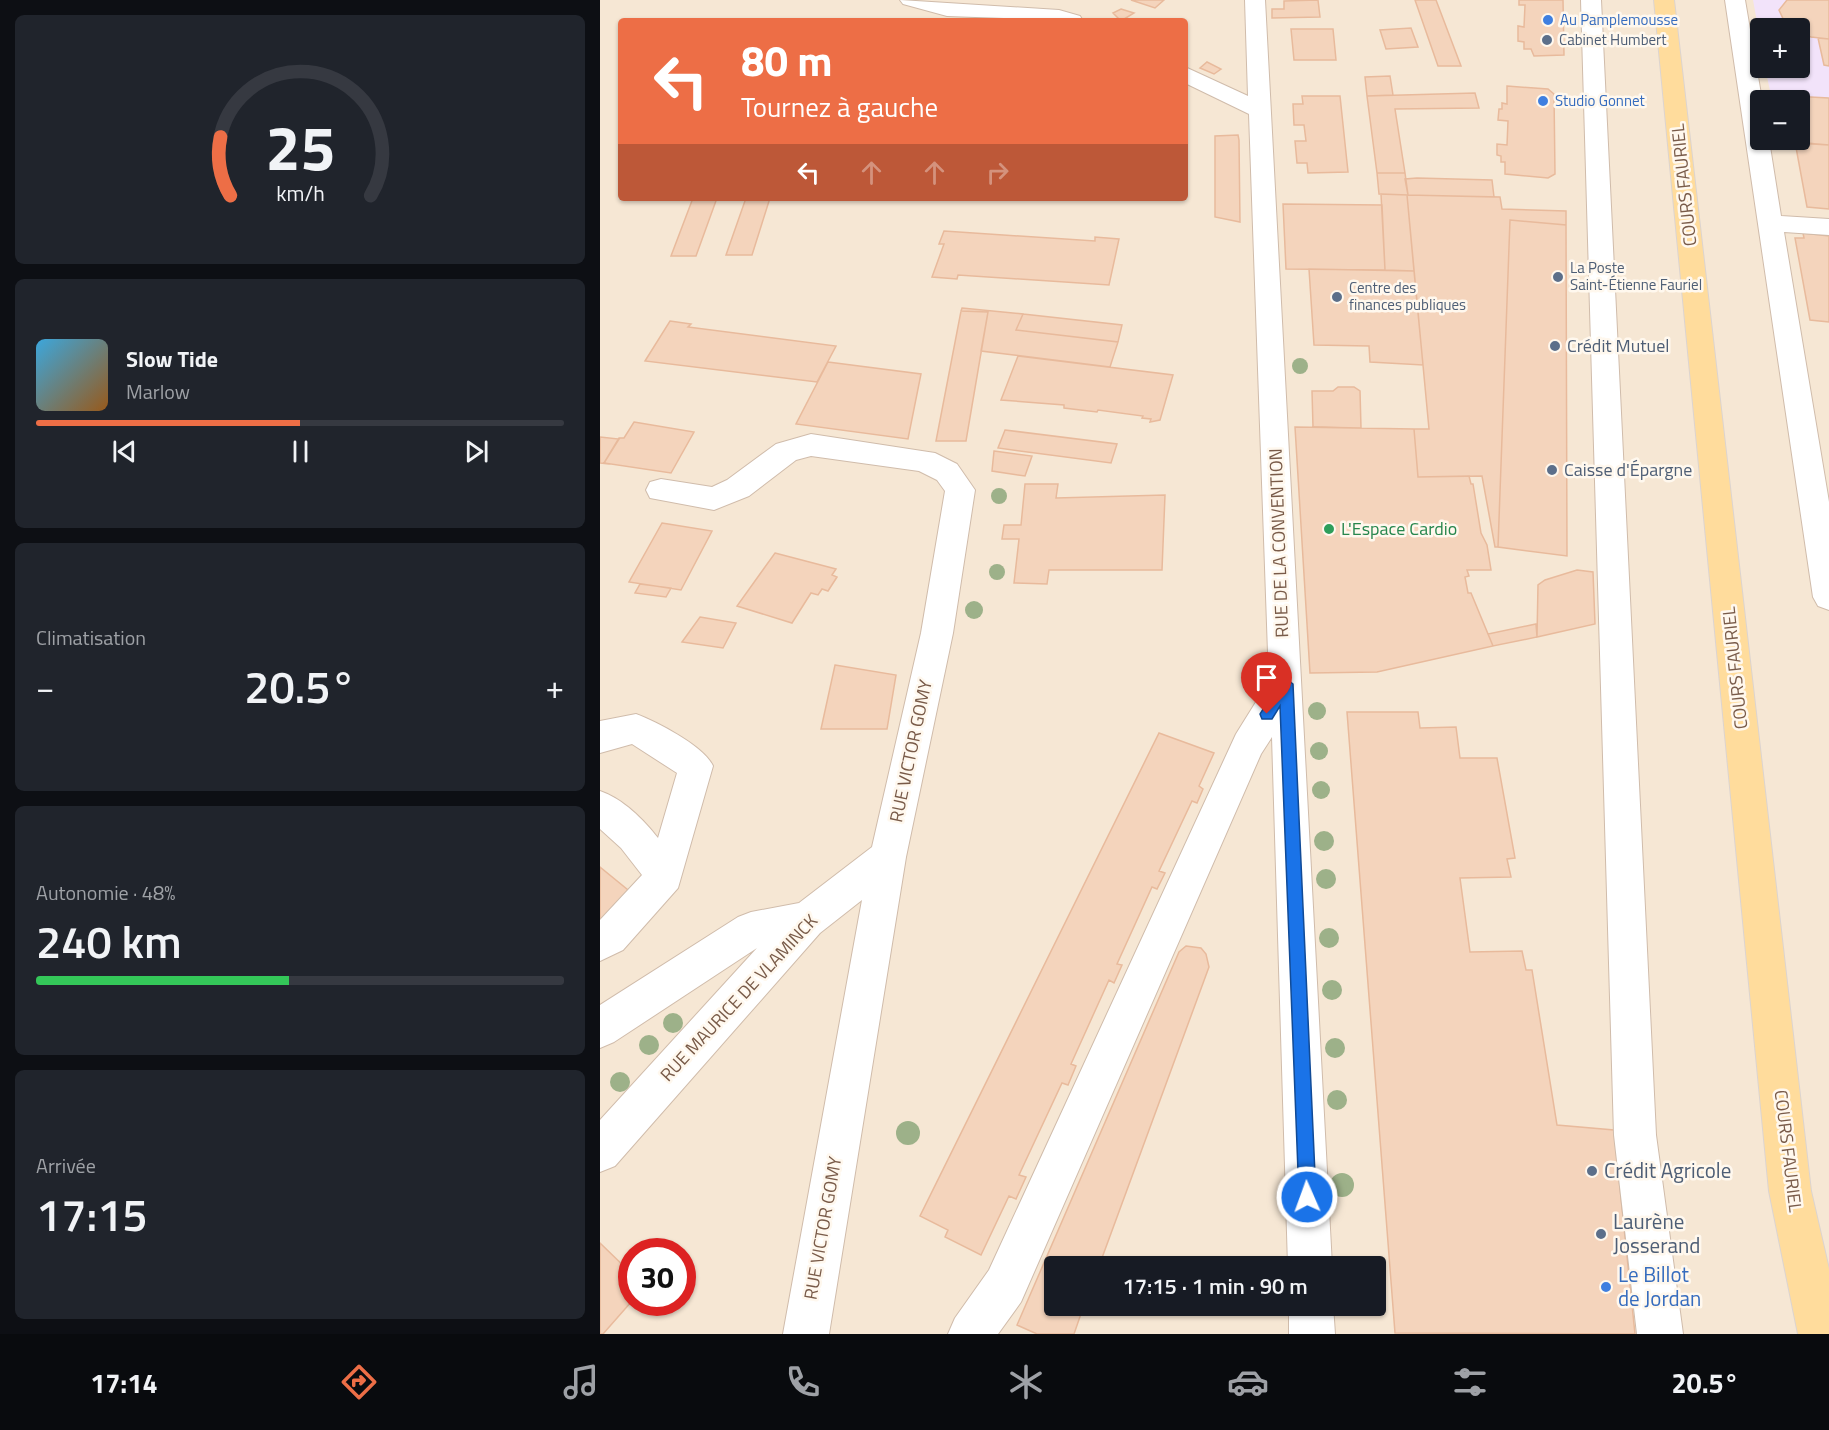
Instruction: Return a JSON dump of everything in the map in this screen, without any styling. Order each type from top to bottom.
[{"type":"main road","name":"COURS FAURIEL","points":[[1664,0],[1790,1191],[1821,1334]]},
{"type":"street","points":[[910,0],[947,10],[1064,18]]},
{"type":"street","name":"RUE DE LA CONVENTION","points":[[1255,0],[1310,1256]]},
{"type":"street","points":[[1591,0],[1635,1135],[1660,1334]]},
{"type":"street","points":[[1735,0],[1772,223],[1829,597]]},
{"type":"street","points":[[1188,75],[1260,111]]},
{"type":"street","points":[[1772,223],[1829,227]]},
{"type":"street","name":"RUE VICTOR GOMY","points":[[661,490],[714,499],[738,488],[786,452],[811,446],[925,461],[947,472],[960,490],[937,633],[888,858],[806,1334]]},
{"type":"street","points":[[971,1334],[1005,1286],[1248,745],[1286,684]]},
{"type":"street","points":[[600,738],[604,734],[636,729],[696,766],[665,876],[610,937],[600,943]]},
{"type":"street","points":[[600,807],[634,836],[665,876]]},
{"type":"street","name":"RUE MAURICE DE VLAMINCK","points":[[600,1150],[807,920],[888,858]]},
{"type":"street","points":[[600,1028],[751,930],[807,920]]},
{"type":"street","points":[[1311,1316],[1312,1334]]},
{"type":"shaded area","points":[[600,0],[1829,0],[1829,1334],[600,1334]]},
{"type":"shaded area","points":[[1753,0],[1829,0],[1829,98],[1810,97],[1810,90],[1770,90],[1767,78],[1810,78],[1810,18],[1756,18]]},
{"type":"building","points":[[1131,0],[1164,0],[1155,8]]},
{"type":"building","points":[[1318,0],[1320,17],[1272,18],[1272,9],[1284,9],[1284,1]]},
{"type":"building","points":[[1415,0],[1436,0],[1461,66],[1438,66]]},
{"type":"building","points":[[1519,0],[1563,0],[1564,55],[1534,56],[1531,49],[1524,49],[1524,42],[1518,41],[1518,26],[1524,27],[1525,5],[1519,5]]},
{"type":"building","points":[[1787,0],[1829,0],[1829,39],[1810,37],[1810,18],[1783,18],[1779,10]]},
{"type":"building","points":[[1121,9],[1134,13],[1126,18],[1118,18],[1113,13]]},
{"type":"building","points":[[1411,28],[1418,47],[1386,49],[1380,30]]},
{"type":"building","points":[[1291,29],[1333,29],[1336,60],[1294,60]]},
{"type":"building","points":[[1818,38],[1829,39],[1829,66],[1824,65]]},
{"type":"building","points":[[1207,62],[1221,69],[1214,74],[1200,68]]},
{"type":"building","points":[[1390,76],[1393,95],[1367,96],[1365,77]]},
{"type":"building","points":[[1507,86],[1548,89],[1554,94],[1555,174],[1548,178],[1505,174],[1505,162],[1501,162],[1501,156],[1497,155],[1497,144],[1507,145],[1508,121],[1498,120],[1502,103],[1507,104]]},
{"type":"building","points":[[1475,93],[1479,108],[1395,109],[1405,173],[1377,173],[1367,96]]},
{"type":"building","points":[[1302,96],[1340,96],[1348,172],[1308,173],[1307,163],[1297,163],[1295,141],[1306,141],[1304,125],[1294,125],[1293,104],[1303,104]]},
{"type":"building","points":[[1810,97],[1829,98],[1829,145],[1810,144]]},
{"type":"building","points":[[1238,135],[1240,222],[1215,217],[1215,136]]},
{"type":"building","points":[[1810,143],[1829,145],[1829,209],[1807,207],[1796,150],[1810,150]]},
{"type":"building","points":[[1377,173],[1405,173],[1408,195],[1379,194]]},
{"type":"building","points":[[1405,179],[1492,180],[1494,197],[1408,195]]},
{"type":"building","points":[[1381,194],[1407,195],[1414,271],[1385,270]]},
{"type":"building","points":[[1407,195],[1500,197],[1502,209],[1566,211],[1566,225],[1510,220],[1498,547],[1495,547],[1482,476],[1418,477],[1414,429],[1429,429]]},
{"type":"building","points":[[692,201],[716,201],[696,256],[671,256]]},
{"type":"building","points":[[745,201],[769,201],[752,255],[726,255]]},
{"type":"building","points":[[1283,204],[1382,205],[1385,270],[1286,269]]},
{"type":"building","points":[[1510,220],[1566,225],[1567,556],[1498,547]]},
{"type":"building","points":[[944,231],[1095,241],[1095,237],[1119,239],[1109,285],[958,275],[957,279],[932,277],[944,244],[939,244]]},
{"type":"building","points":[[1803,233],[1829,236],[1829,322],[1810,320],[1795,238],[1804,238]]},
{"type":"building","points":[[1309,269],[1414,271],[1423,365],[1370,362],[1369,346],[1314,345]]},
{"type":"building","points":[[962,308],[1023,314],[1016,330],[1118,342],[1110,367],[981,351],[988,312],[961,311]]},
{"type":"building","points":[[961,311],[988,312],[966,441],[936,441]]},
{"type":"building","points":[[1023,314],[1122,325],[1118,342],[1016,330]]},
{"type":"building","points":[[670,321],[691,324],[688,327],[836,346],[817,382],[645,361]]},
{"type":"building","points":[[1018,356],[1173,375],[1160,420],[1150,422],[1151,419],[1142,418],[1143,416],[1064,408],[1064,405],[1001,400]]},
{"type":"building","points":[[828,362],[921,374],[908,439],[796,424]]},
{"type":"building","points":[[1338,387],[1354,387],[1360,391],[1361,428],[1313,427],[1312,391],[1333,391]]},
{"type":"building","points":[[634,422],[694,432],[671,473],[604,463],[619,438],[624,438]]},
{"type":"building","points":[[1295,427],[1414,429],[1418,477],[1469,476],[1473,484],[1481,533],[1487,545],[1491,570],[1467,570],[1469,576],[1465,577],[1468,593],[1471,593],[1493,646],[1377,672],[1310,673]]},
{"type":"building","points":[[1005,430],[1117,444],[1111,463],[998,448]]},
{"type":"building","points":[[600,437],[619,439],[604,463],[609,464],[600,463]]},
{"type":"building","points":[[994,451],[1032,456],[1025,476],[992,471]]},
{"type":"building","points":[[1025,484],[1058,484],[1056,498],[1165,495],[1162,570],[1049,570],[1047,584],[1014,583],[1019,539],[1002,539],[1004,525],[1021,525]]},
{"type":"building","points":[[662,523],[712,531],[681,590],[629,582]]},
{"type":"building","points":[[775,553],[836,569],[832,575],[837,577],[828,591],[822,589],[818,595],[811,593],[792,623],[737,606]]},
{"type":"building","points":[[1577,570],[1593,572],[1595,624],[1537,637],[1538,585],[1545,580]]},
{"type":"building","points":[[640,584],[671,588],[666,597],[635,593]]},
{"type":"building","points":[[700,617],[736,623],[723,648],[682,642]]},
{"type":"building","points":[[1536,624],[1537,637],[1493,646],[1488,634]]},
{"type":"building","points":[[835,665],[896,675],[887,729],[821,729]]},
{"type":"building","points":[[1347,712],[1418,712],[1420,728],[1456,727],[1460,758],[1497,758],[1515,858],[1507,859],[1511,877],[1460,878],[1470,952],[1522,951],[1526,970],[1532,970],[1557,1125],[1614,1130],[1635,1334],[1395,1333]]},
{"type":"building","points":[[1159,733],[1214,753],[1199,786],[1203,789],[1197,803],[1192,801],[1159,871],[1165,873],[1157,889],[1152,887],[1117,964],[1122,965],[1114,983],[1109,980],[1071,1064],[1076,1066],[1068,1085],[1062,1083],[1019,1175],[1026,1177],[1016,1199],[1009,1196],[981,1255],[945,1237],[948,1230],[920,1216]]},
{"type":"building","points":[[600,867],[633,894],[600,925]]},
{"type":"building","points":[[1186,946],[1201,948],[1206,954],[1209,967],[1103,1256],[1047,1256],[1179,952]]},
{"type":"building","points":[[600,1243],[618,1260],[619,1316],[603,1334],[600,1334]]},
{"type":"building","points":[[1044,1263],[1044,1316],[1080,1316],[1074,1334],[1037,1334],[1017,1325]]},
{"type":"place","name":"Au Pamplemousse","points":[[1548,20]]},
{"type":"place","name":"Cabinet Humbert","points":[[1547,40]]},
{"type":"place","name":"Studio Gonnet","points":[[1543,101]]},
{"type":"place","name":"La Poste Saint-Étienne Fauriel","points":[[1558,277]]},
{"type":"place","name":"Centre des finances publiques","points":[[1337,297]]},
{"type":"place","name":"Crédit Mutuel","points":[[1555,346]]},
{"type":"place","name":"Caisse d'Épargne","points":[[1552,470]]},
{"type":"place","name":"L'Espace Cardio","points":[[1329,529]]},
{"type":"place","name":"Crédit Agricole","points":[[1592,1171]]},
{"type":"place","name":"Laurène Josserand","points":[[1601,1234]]},
{"type":"place","name":"Le Billot de Jordan","points":[[1606,1287]]},
{"type":"route","points":[[1267,714],[1286,684],[1298,920],[1307,1197]]}]
